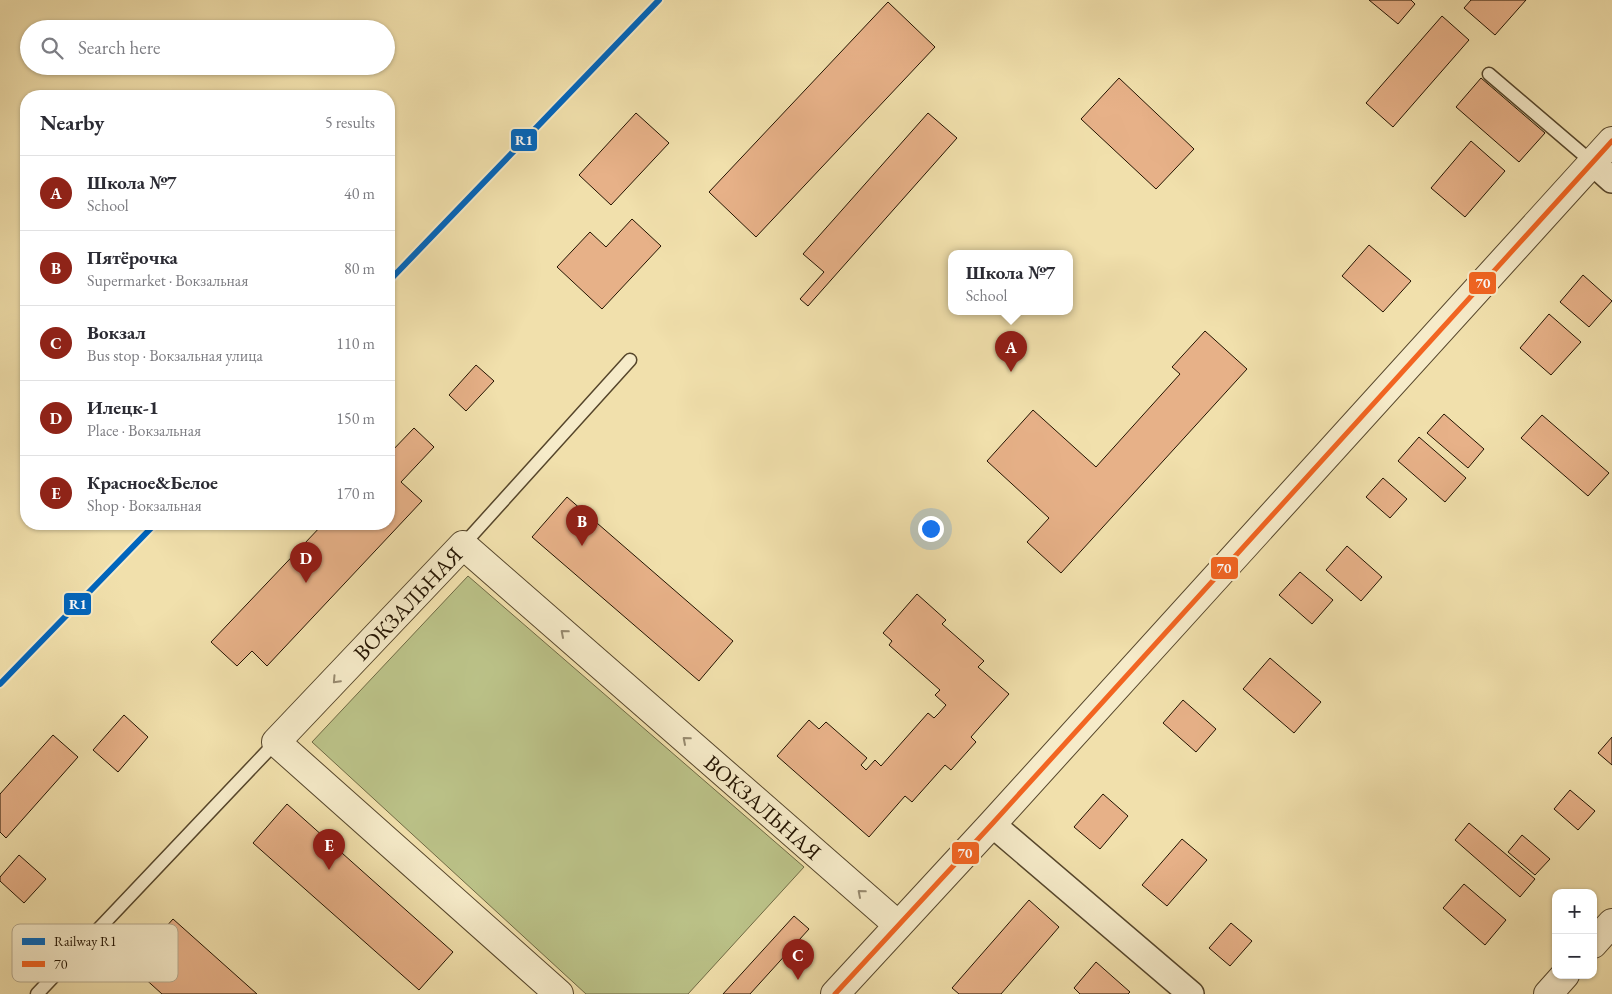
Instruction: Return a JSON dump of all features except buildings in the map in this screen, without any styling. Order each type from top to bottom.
[{"type":"street","points":[[835,994],[1602,171],[1612,141]]},
{"type":"street","name":"ВОКЗАЛЬНАЯ","points":[[276,742],[463,544],[898,925]]},
{"type":"street","points":[[276,742],[559,994]]},
{"type":"street","points":[[992,824],[1191,994]]},
{"type":"street","points":[[1597,940],[1612,923]]},
{"type":"street","points":[[1548,994],[1561,979]]},
{"type":"lane","points":[[1489,74],[1602,171]]},
{"type":"lane","points":[[463,544],[630,360]]},
{"type":"lane","points":[[103,924],[276,742]]},
{"type":"lane","points":[[37,994],[48,982]]},
{"type":"green space","points":[[468,576],[804,867],[688,994],[586,994],[312,742]]},
{"type":"rail line","name":"R1","points":[[395,275],[659,0]]},
{"type":"rail line","name":"R1","points":[[0,684],[149,530]]},
{"type":"transit line","name":"70","points":[[835,994],[992,824],[1612,141]]},
{"type":"place","name":"Школа №7","points":[[1011,372]]},
{"type":"place","name":"Пятёрочка","points":[[582,546]]},
{"type":"place","name":"Илецк-1","points":[[306,583]]},
{"type":"place","name":"Красное&Белое","points":[[329,870]]},
{"type":"place","name":"Вокзал","points":[[798,980]]}]
